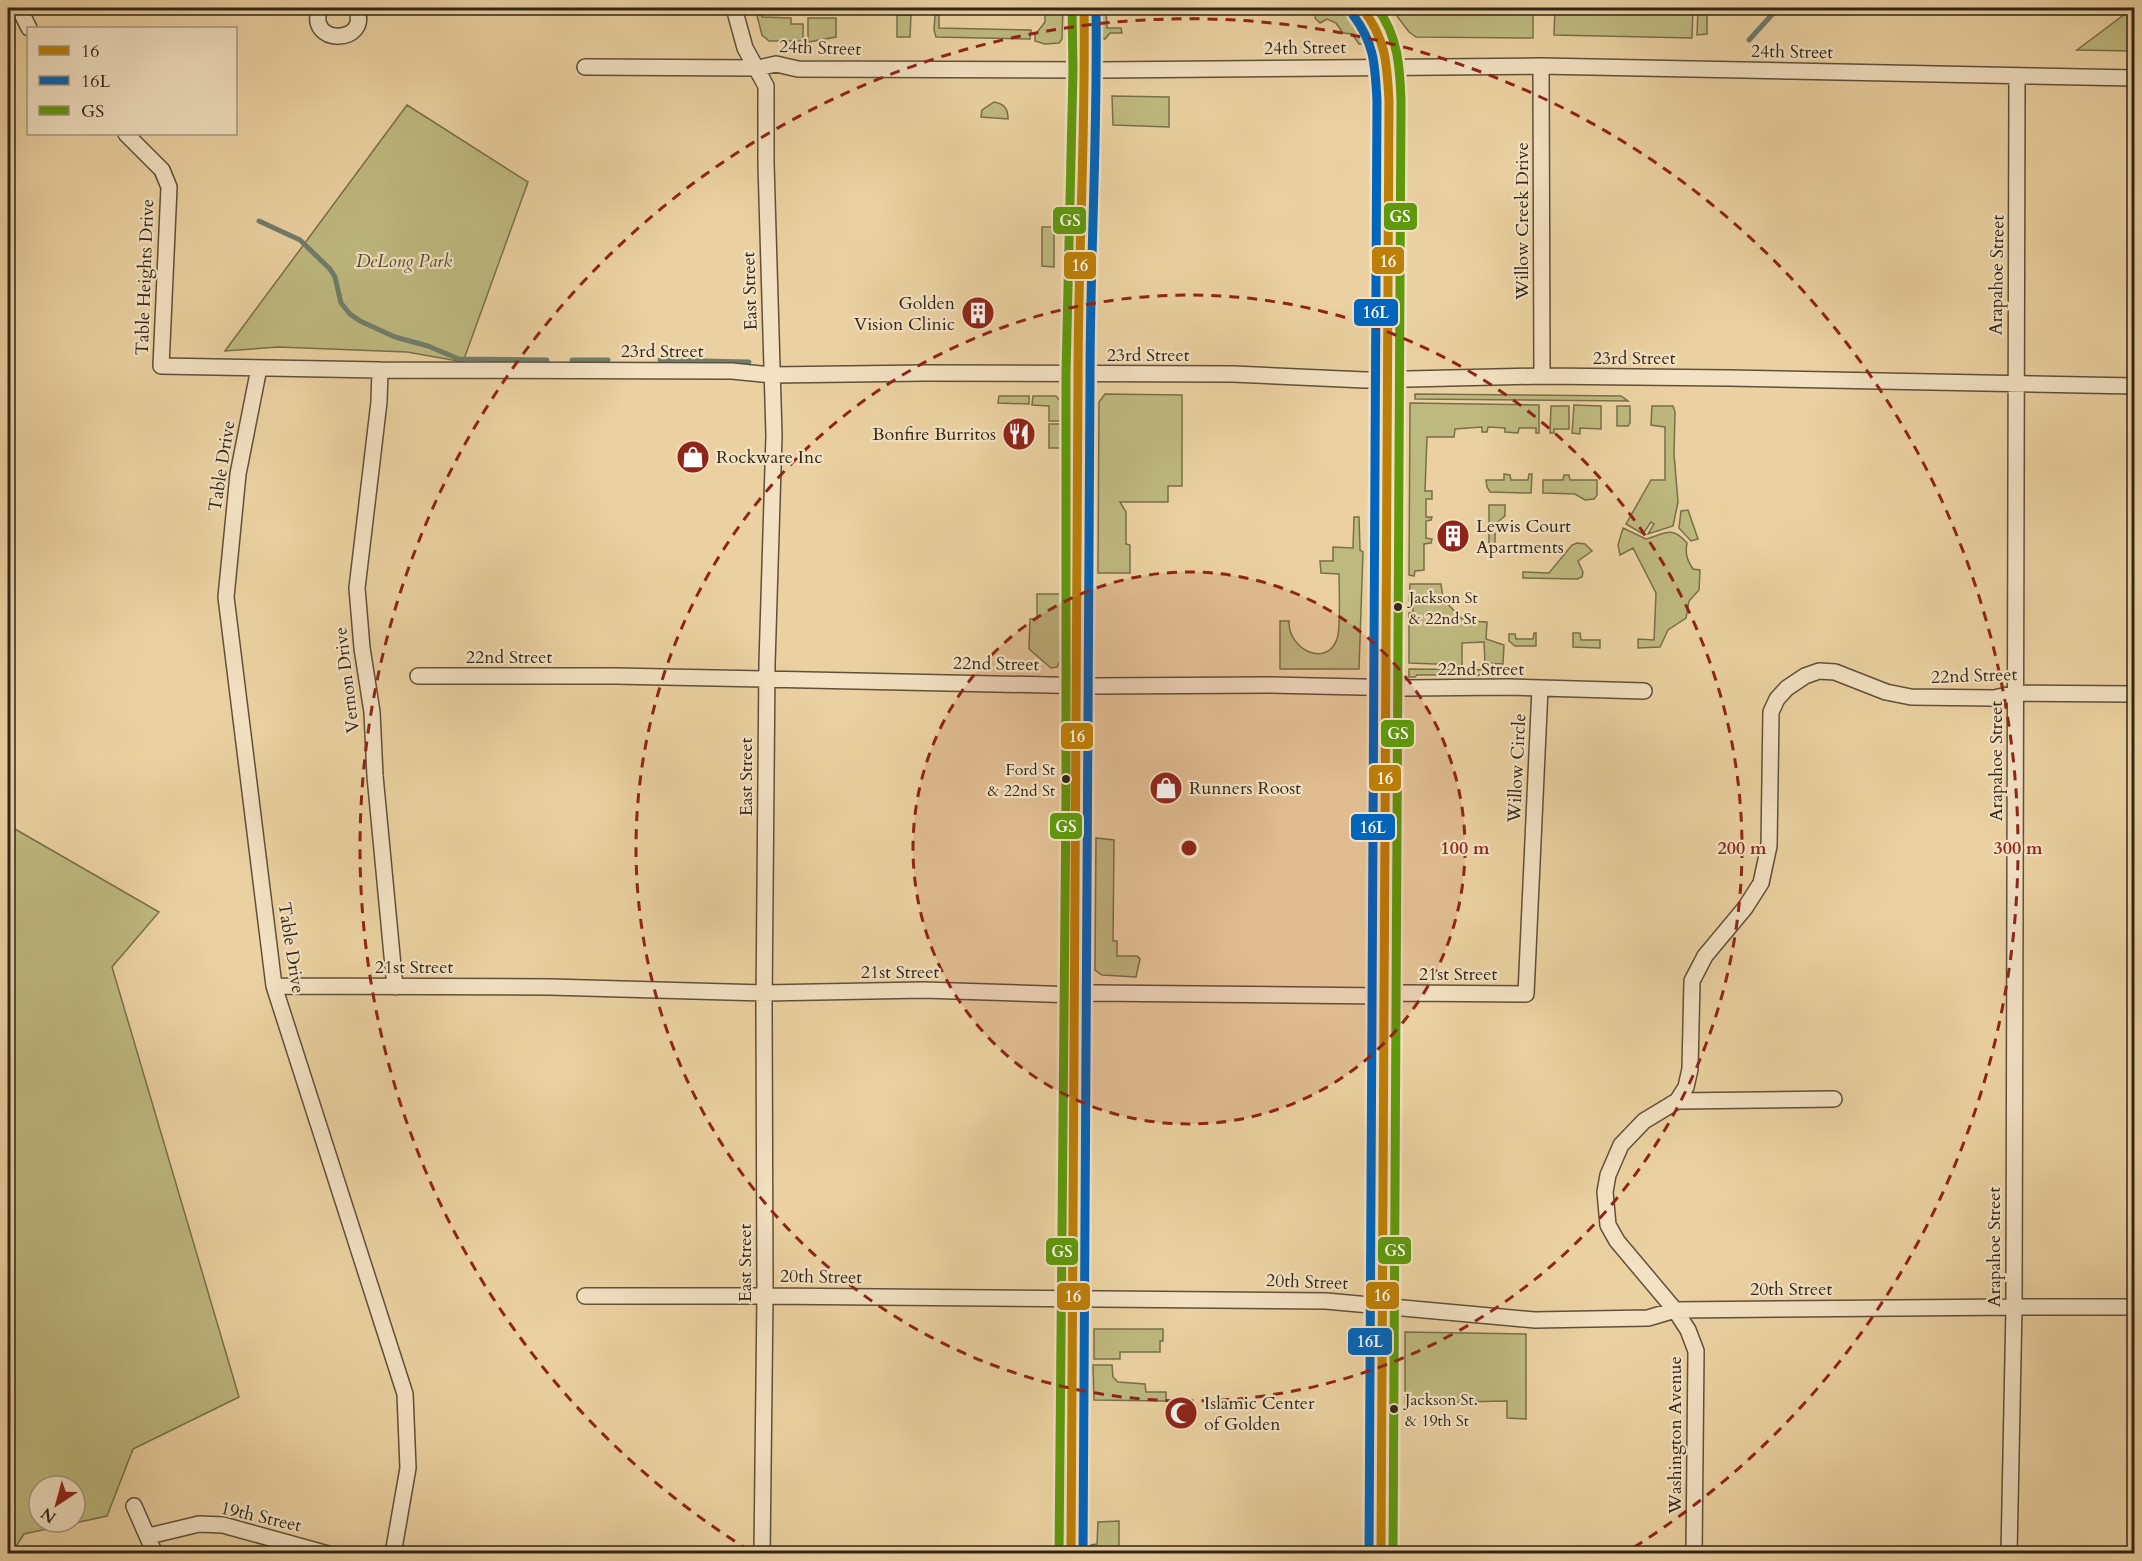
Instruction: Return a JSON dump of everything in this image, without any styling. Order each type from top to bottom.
[{"type":"main road","points":[[1071,1554],[1078,374],[1085,70],[1084,8]]},
{"type":"main road","points":[[1362,8],[1375,22],[1381,34],[1388,68],[1389,100],[1381,1554]]},
{"type":"street","points":[[19,8],[28,27]]},
{"type":"street","points":[[320,8],[318,17],[322,30],[334,37],[348,35],[357,25],[356,8]]},
{"type":"street","name":"East Street","points":[[734,8],[745,48],[766,86],[774,435],[766,678],[765,1296],[762,1554]]},
{"type":"street","name":"24th Street","points":[[585,67],[758,68],[776,64],[798,69],[1085,70],[1541,66],[2134,78]]},
{"type":"street","name":"Willow Creek Drive","points":[[1541,66],[1542,376]]},
{"type":"street","name":"Arapahoe Street","points":[[2009,1554],[2014,1306],[2017,76]]},
{"type":"street","name":"Table Heights Drive","points":[[127,135],[162,170],[169,187],[161,366]]},
{"type":"street","name":"23rd Street","points":[[161,366],[380,370],[732,371],[772,375],[1233,374],[1386,379],[1542,376],[2134,387]]},
{"type":"street","name":"Table Drive","points":[[259,368],[238,474],[226,597],[274,986],[405,1394],[408,1468],[393,1554]]},
{"type":"street","name":"Vernon Drive","points":[[380,370],[379,402],[357,588],[362,648],[372,712],[375,776],[395,987]]},
{"type":"street","name":"22nd Street","points":[[1677,1101],[1686,1087],[1690,1069],[1692,981],[1705,956],[1745,908],[1761,883],[1768,846],[1771,712],[1777,699],[1787,688],[1805,676],[1819,671],[1835,672],[1886,692],[1911,697],[1994,698],[2016,693],[2134,694]]},
{"type":"street","name":"22nd Street","points":[[418,676],[766,678],[1077,685],[1540,688],[1644,692]]},
{"type":"street","name":"Willow Circle","points":[[1526,994],[1540,688]]},
{"type":"street","name":"21st Street","points":[[274,986],[550,987],[764,993],[923,990],[1076,995],[1094,993],[1383,996],[1403,993],[1526,994]]},
{"type":"street","points":[[1677,1101],[1833,1099]]},
{"type":"street","name":"Washington Avenue","points":[[1677,1101],[1644,1121],[1621,1145],[1608,1175],[1605,1192],[1608,1225],[1617,1241],[1675,1310],[1689,1330],[1696,1351],[1694,1554]]},
{"type":"street","name":"20th Street","points":[[585,1296],[1326,1301],[1535,1320],[1648,1318],[1675,1310],[2014,1306],[2134,1308]]},
{"type":"street","points":[[134,1506],[155,1554]]},
{"type":"street","name":"19th Street","points":[[149,1536],[199,1524],[223,1525],[328,1554]]},
{"type":"green space","points":[[755,8],[762,8],[762,17],[791,18],[791,24],[803,24],[803,41],[769,41],[762,35]]},
{"type":"green space","points":[[1045,8],[1063,8],[1062,39],[1059,43],[1045,44],[1035,41],[1035,35],[1045,22]]},
{"type":"green space","points":[[1094,8],[1106,8],[1107,28],[1121,28],[1122,33],[1110,33],[1105,39],[1094,35]]},
{"type":"green space","points":[[1313,8],[1342,8],[1361,27],[1371,44],[1359,44],[1352,34],[1343,33],[1336,23],[1327,19],[1320,23],[1315,18],[1316,10]]},
{"type":"green space","points":[[1391,8],[1533,8],[1533,38],[1416,37],[1409,32]]},
{"type":"green space","points":[[1555,8],[1693,8],[1692,38],[1554,35]]},
{"type":"green space","points":[[1698,8],[1707,8],[1707,34],[1697,35]]},
{"type":"green space","points":[[2133,8],[2134,51],[2077,50]]},
{"type":"green space","points":[[897,15],[911,15],[910,37],[897,37]]},
{"type":"green space","points":[[935,15],[939,15],[939,28],[1031,30],[1030,39],[936,37]]},
{"type":"green space","points":[[808,18],[836,18],[836,37],[808,42]]},
{"type":"green space","points":[[1112,96],[1169,97],[1169,127],[1113,125]]},
{"type":"green space","points":[[994,102],[1005,108],[1008,119],[981,117],[982,110]]},
{"type":"green space","name":"DeLong Park","points":[[407,105],[528,182],[463,362],[407,352],[278,347],[225,351]]},
{"type":"green space","points":[[1042,227],[1054,227],[1054,267],[1042,266]]},
{"type":"green space","points":[[1105,394],[1182,395],[1182,486],[1168,486],[1168,502],[1120,502],[1126,512],[1126,544],[1130,545],[1130,573],[1098,573],[1099,402]]},
{"type":"green space","points":[[1415,394],[1621,396],[1628,401],[1415,399]]},
{"type":"green space","points":[[999,396],[1029,396],[1029,404],[998,403]]},
{"type":"green space","points":[[1033,396],[1056,396],[1061,404],[1060,421],[1049,421],[1049,406],[1032,405]]},
{"type":"green space","points":[[1403,401],[1402,587],[1398,587],[1399,402]]},
{"type":"green space","points":[[1410,403],[1539,405],[1539,433],[1536,433],[1536,428],[1519,428],[1518,433],[1505,432],[1505,428],[1488,427],[1487,432],[1482,432],[1482,427],[1455,429],[1454,437],[1427,437],[1425,491],[1432,491],[1432,499],[1426,499],[1426,517],[1432,517],[1431,520],[1426,521],[1426,538],[1432,539],[1431,543],[1424,544],[1424,570],[1415,571],[1414,576],[1409,575]]},
{"type":"green space","points":[[1574,405],[1601,406],[1601,429],[1580,428],[1580,434],[1572,433]]},
{"type":"green space","points":[[1551,406],[1569,406],[1569,429],[1554,429],[1554,433],[1550,433]]},
{"type":"green space","points":[[1617,406],[1630,406],[1628,426],[1617,426]]},
{"type":"green space","points":[[1652,406],[1673,406],[1675,412],[1674,454],[1678,502],[1673,526],[1648,534],[1654,524],[1651,522],[1643,534],[1626,524],[1651,480],[1665,480],[1665,427],[1651,425]]},
{"type":"green space","points":[[1049,424],[1060,424],[1060,448],[1049,448]]},
{"type":"green space","points":[[1504,474],[1510,475],[1511,480],[1528,480],[1529,474],[1532,474],[1531,493],[1490,492],[1486,480],[1504,480]]},
{"type":"green space","points":[[1564,475],[1569,475],[1570,480],[1597,480],[1597,495],[1594,499],[1585,500],[1575,494],[1543,493],[1543,480],[1563,480]]},
{"type":"green space","points":[[1489,505],[1505,505],[1505,516],[1495,524],[1495,547],[1489,546]]},
{"type":"green space","points":[[1688,510],[1698,539],[1691,541],[1679,528],[1681,511]]},
{"type":"green space","points":[[1354,517],[1359,517],[1360,550],[1363,552],[1359,669],[1280,669],[1280,621],[1289,621],[1290,631],[1295,640],[1309,652],[1317,654],[1325,652],[1332,648],[1337,639],[1339,574],[1321,573],[1320,561],[1333,561],[1333,547],[1353,548]]},
{"type":"green space","points":[[1623,528],[1646,539],[1668,532],[1677,534],[1687,543],[1689,563],[1693,569],[1700,570],[1699,590],[1689,601],[1686,618],[1668,630],[1660,647],[1638,648],[1638,639],[1654,640],[1656,593],[1633,548],[1620,555],[1618,545]]},
{"type":"green space","points":[[1585,544],[1592,551],[1578,561],[1583,572],[1582,577],[1577,579],[1523,578],[1523,572],[1549,573],[1572,545]]},
{"type":"green space","points":[[1410,584],[1441,584],[1443,599],[1461,618],[1468,621],[1487,622],[1486,639],[1504,645],[1503,664],[1485,663],[1484,642],[1462,643],[1462,665],[1409,663],[1409,613],[1413,613],[1413,601],[1409,601]]},
{"type":"green space","points":[[1037,594],[1061,594],[1060,661],[1057,667],[1051,668],[1029,649],[1030,619],[1037,619]]},
{"type":"green space","points":[[1536,633],[1536,646],[1515,646],[1509,641],[1509,634],[1515,634],[1516,639],[1533,639]]},
{"type":"green space","points":[[1573,633],[1580,633],[1581,640],[1600,640],[1600,648],[1573,647]]},
{"type":"green space","points":[[1409,669],[1505,670],[1505,675],[1417,675],[1409,677]]},
{"type":"green space","points":[[8,825],[159,912],[112,967],[239,1397],[133,1449],[107,1516],[87,1520],[87,1474],[27,1474],[27,1533],[24,1534],[11,1554],[8,1553]]},
{"type":"green space","points":[[1096,838],[1114,840],[1113,941],[1117,941],[1117,956],[1137,956],[1140,959],[1136,977],[1102,975],[1095,970]]},
{"type":"green space","points":[[1094,1329],[1163,1329],[1163,1341],[1160,1341],[1160,1352],[1120,1352],[1120,1359],[1094,1359]]},
{"type":"green space","points":[[1405,1332],[1526,1334],[1526,1419],[1507,1418],[1507,1401],[1405,1403]]},
{"type":"green space","points":[[1093,1365],[1112,1365],[1113,1377],[1118,1382],[1145,1384],[1146,1392],[1166,1392],[1166,1401],[1094,1400]]},
{"type":"green space","points":[[1119,1521],[1119,1553],[1091,1553],[1091,1545],[1097,1544],[1098,1522]]},
{"type":"waterway","points":[[1638,8],[1639,13]]},
{"type":"waterway","points":[[1749,40],[1778,8]]},
{"type":"waterway","points":[[259,221],[300,240],[330,269],[335,277],[341,303],[360,321],[395,337],[428,346],[459,359],[547,360]]},
{"type":"waterway","points":[[572,360],[608,360]]},
{"type":"waterway","points":[[660,360],[749,362]]},
{"type":"transit line","name":"GS","points":[[1059,1554],[1066,800],[1066,374],[1073,70],[1072,8]]},
{"type":"transit line","name":"16","points":[[1071,1554],[1078,334],[1084,8]]},
{"type":"transit line","name":"16L","points":[[1083,1554],[1090,334],[1096,8]]},
{"type":"transit line","name":"16","points":[[1362,8],[1381,41],[1389,101],[1381,1554]]},
{"type":"transit line","name":"GS","points":[[1377,8],[1394,41],[1399,64],[1401,101],[1393,1554]]},
{"type":"transit line","name":"16L","points":[[1353,15],[1370,46],[1377,101],[1369,1554]]},
{"type":"place","name":"Golden Vision Clinic","points":[[978,313]]},
{"type":"place","name":"Bonfire Burritos","points":[[1019,434]]},
{"type":"place","name":"Rockware Inc","points":[[693,457]]},
{"type":"place","name":"Lewis Court Apartments","points":[[1453,536]]},
{"type":"place","name":"Jackson St & 22nd St","points":[[1398,607]]},
{"type":"place","name":"Ford St & 22nd St","points":[[1066,779]]},
{"type":"place","name":"Runners Roost","points":[[1166,788]]},
{"type":"place","name":"Jackson St. & 19th St","points":[[1394,1409]]},
{"type":"place","name":"Islamic Center of Golden","points":[[1181,1413]]}]
